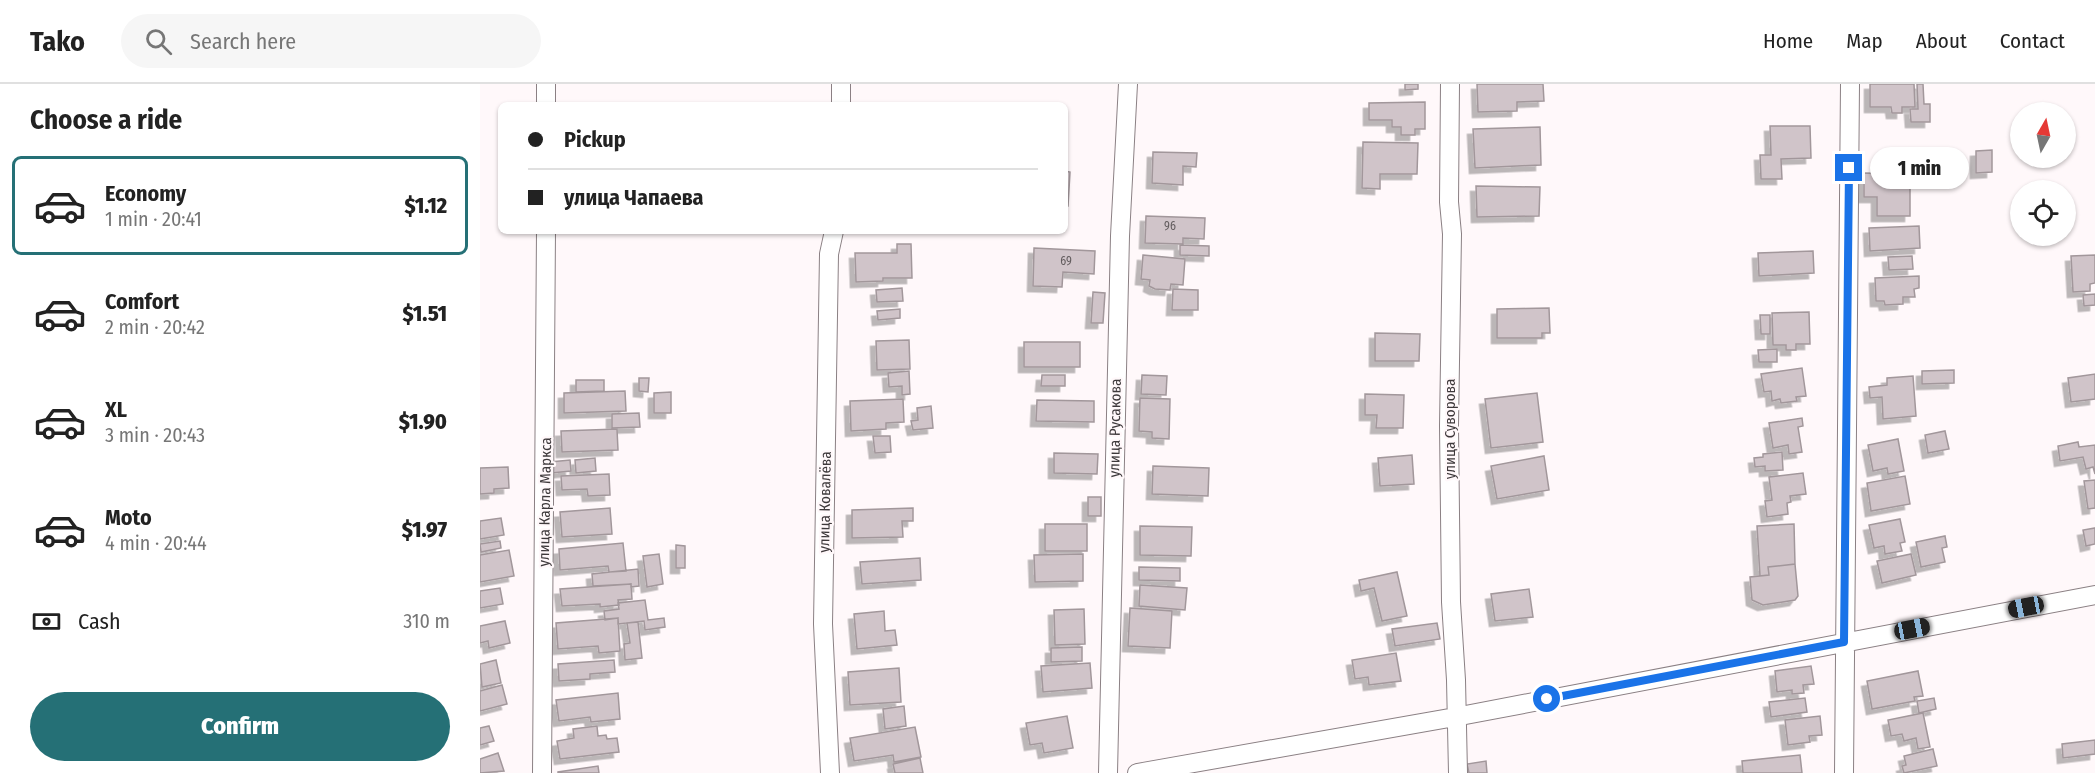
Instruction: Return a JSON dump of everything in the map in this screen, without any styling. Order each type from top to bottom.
[{"type":"street","points":[[546,84],[546,102]]},
{"type":"street","points":[[841,84],[841,102]]},
{"type":"street","name":"улица Русакова","points":[[1108,773],[1120,236],[1128,84]]},
{"type":"street","name":"улица Суворова","points":[[1450,84],[1449,202],[1452,234],[1449,426],[1451,591],[1458,773]]},
{"type":"street","points":[[1844,773],[1850,84]]},
{"type":"street","name":"улица Карла Маркса","points":[[542,773],[546,234]]},
{"type":"street","name":"улица Ковалёва","points":[[830,773],[823,624],[829,254],[833,234]]},
{"type":"street","points":[[1137,773],[1455,717],[2095,595]]},
{"type":"building","points":[[1405,84],[1418,84],[1418,89],[1405,90]]},
{"type":"building","points":[[1477,84],[1543,84],[1544,101],[1517,102],[1517,111],[1478,112]]},
{"type":"building","points":[[1870,84],[1914,84],[1915,107],[1902,107],[1902,113],[1892,113],[1891,107],[1870,107]]},
{"type":"building","points":[[1917,84],[1923,84],[1924,104],[1930,104],[1930,122],[1911,122],[1910,109],[1918,109]]},
{"type":"building","points":[[1425,102],[1425,129],[1415,129],[1415,135],[1401,135],[1401,127],[1392,127],[1392,120],[1369,120],[1369,103]]},
{"type":"building","points":[[1770,126],[1810,126],[1811,158],[1781,159],[1782,179],[1761,179],[1760,155],[1771,155]]},
{"type":"building","points":[[1540,127],[1541,165],[1475,168],[1473,129]]},
{"type":"building","points":[[1363,142],[1418,143],[1417,174],[1380,174],[1380,189],[1362,188]]},
{"type":"building","points":[[1923,150],[1924,169],[1902,170],[1901,152]]},
{"type":"building","points":[[1992,150],[1992,172],[1976,173],[1976,151]]},
{"type":"building","points":[[1153,152],[1197,153],[1196,167],[1183,166],[1183,185],[1152,183]]},
{"type":"building","points":[[1068,172],[1070,172],[1068,206]]},
{"type":"building","points":[[1864,173],[1910,174],[1910,216],[1877,216],[1877,197],[1864,197]]},
{"type":"building","points":[[1476,186],[1540,187],[1539,216],[1477,217]]},
{"type":"building","points":[[1146,216],[1205,218],[1204,239],[1183,238],[1183,244],[1145,243]]},
{"type":"building","points":[[1919,226],[1920,248],[1870,251],[1869,228]]},
{"type":"building","points":[[897,244],[911,244],[912,278],[883,278],[883,281],[856,282],[855,253],[897,253]]},
{"type":"building","points":[[1180,245],[1209,246],[1209,256],[1180,255]]},
{"type":"building","points":[[1034,248],[1095,251],[1094,274],[1063,272],[1062,287],[1033,286]]},
{"type":"building","points":[[1813,251],[1814,273],[1759,276],[1758,253]]},
{"type":"building","points":[[1143,255],[1185,259],[1183,285],[1171,284],[1170,290],[1155,289],[1149,286],[1150,280],[1141,279]]},
{"type":"building","points":[[2095,255],[2095,283],[2090,284],[2090,291],[2073,292],[2071,256]]},
{"type":"building","points":[[1912,256],[1913,269],[1889,270],[1888,257]]},
{"type":"building","points":[[1919,276],[1919,288],[1914,289],[1915,297],[1903,297],[1903,304],[1885,305],[1884,301],[1876,301],[1875,278]]},
{"type":"building","points":[[902,288],[903,301],[877,302],[876,290]]},
{"type":"building","points":[[1173,289],[1198,290],[1198,310],[1172,310]]},
{"type":"building","points":[[1093,292],[1105,293],[1103,323],[1091,323]]},
{"type":"building","points":[[2095,294],[2095,305],[2084,306],[2083,295]]},
{"type":"building","points":[[1549,308],[1550,333],[1542,333],[1542,338],[1497,338],[1497,309]]},
{"type":"building","points":[[900,309],[900,318],[878,320],[877,311]]},
{"type":"building","points":[[1809,312],[1810,344],[1796,344],[1796,350],[1786,350],[1786,345],[1773,345],[1772,313]]},
{"type":"building","points":[[1760,315],[1770,315],[1770,334],[1761,334]]},
{"type":"building","points":[[1375,333],[1420,334],[1419,361],[1375,361]]},
{"type":"building","points":[[909,340],[910,369],[877,370],[876,341]]},
{"type":"building","points":[[1024,342],[1080,342],[1080,367],[1024,367]]},
{"type":"building","points":[[1777,349],[1777,362],[1759,362],[1758,350]]},
{"type":"building","points":[[1802,368],[1806,396],[1796,397],[1797,401],[1781,403],[1780,399],[1772,401],[1771,391],[1764,392],[1761,374]]},
{"type":"building","points":[[1954,370],[1954,383],[1922,384],[1922,371]]},
{"type":"building","points":[[909,371],[910,394],[902,395],[902,386],[889,387],[888,373]]},
{"type":"building","points":[[2095,374],[2095,399],[2071,402],[2068,378]]},
{"type":"building","points":[[1042,375],[1065,375],[1065,386],[1041,386]]},
{"type":"building","points":[[1142,375],[1167,376],[1166,395],[1141,394]]},
{"type":"building","points":[[1913,376],[1916,416],[1883,419],[1882,397],[1870,398],[1869,387],[1887,385],[1887,378]]},
{"type":"building","points":[[639,378],[649,378],[648,392],[639,391]]},
{"type":"building","points":[[576,380],[604,380],[604,391],[576,392]]},
{"type":"building","points":[[625,391],[626,411],[564,413],[564,393]]},
{"type":"building","points":[[671,392],[671,413],[654,413],[654,393]]},
{"type":"building","points":[[1537,393],[1543,442],[1491,448],[1485,399]]},
{"type":"building","points":[[1365,394],[1404,395],[1403,428],[1376,428],[1377,415],[1365,415]]},
{"type":"building","points":[[1140,398],[1170,399],[1169,439],[1152,438],[1152,432],[1139,431]]},
{"type":"building","points":[[903,399],[904,422],[886,423],[886,429],[851,431],[850,401]]},
{"type":"building","points":[[1037,400],[1094,401],[1094,422],[1036,421]]},
{"type":"building","points":[[931,406],[933,428],[913,430],[911,421],[918,420],[917,408]]},
{"type":"building","points":[[639,413],[640,427],[612,428],[612,414]]},
{"type":"building","points":[[1802,418],[1803,426],[1798,427],[1802,452],[1789,454],[1788,445],[1773,448],[1769,423]]},
{"type":"building","points":[[617,429],[618,450],[562,452],[561,431]]},
{"type":"building","points":[[1945,431],[1949,449],[1928,453],[1925,435]]},
{"type":"building","points":[[873,436],[890,436],[891,452],[875,453]]},
{"type":"building","points":[[1898,439],[1904,471],[1888,474],[1887,468],[1873,471],[1868,445]]},
{"type":"building","points":[[2078,442],[2079,447],[2095,445],[2095,474],[2093,467],[2086,469],[2083,457],[2060,461],[2058,446]]},
{"type":"building","points":[[1782,452],[1783,470],[1765,471],[1765,466],[1755,467],[1754,458],[1763,457],[1763,454]]},
{"type":"building","points":[[1054,453],[1098,454],[1097,474],[1054,473]]},
{"type":"building","points":[[1412,455],[1414,484],[1380,486],[1378,458]]},
{"type":"building","points":[[1544,456],[1549,490],[1497,499],[1491,466]]},
{"type":"building","points":[[595,458],[596,471],[576,473],[575,460]]},
{"type":"building","points":[[570,460],[571,471],[551,473],[550,462]]},
{"type":"building","points":[[1153,466],[1209,468],[1208,496],[1152,494]]},
{"type":"building","points":[[508,467],[509,488],[494,489],[494,493],[480,494],[480,468]]},
{"type":"building","points":[[1803,473],[1806,494],[1790,496],[1791,502],[1787,503],[1788,514],[1767,517],[1765,501],[1772,500],[1769,477]]},
{"type":"building","points":[[609,474],[610,495],[588,496],[587,489],[562,490],[561,476]]},
{"type":"building","points":[[1905,476],[1910,504],[1871,511],[1867,483]]},
{"type":"building","points":[[2095,480],[2095,508],[2088,509],[2084,481]]},
{"type":"building","points":[[1088,497],[1101,497],[1101,516],[1088,516]]},
{"type":"building","points":[[610,508],[612,534],[562,537],[560,512]]},
{"type":"building","points":[[913,508],[913,521],[902,521],[903,537],[852,538],[852,510]]},
{"type":"building","points":[[501,518],[504,535],[480,539],[480,521]]},
{"type":"building","points":[[1900,519],[1905,542],[1900,543],[1902,551],[1885,554],[1884,546],[1874,548],[1869,525]]},
{"type":"building","points":[[1045,524],[1087,524],[1087,551],[1045,551]]},
{"type":"building","points":[[1794,524],[1795,564],[1768,567],[1769,575],[1760,576],[1757,526]]},
{"type":"building","points":[[1140,526],[1192,527],[1191,556],[1140,555]]},
{"type":"building","points":[[2095,528],[2095,544],[2086,546],[2083,530]]},
{"type":"building","points":[[1945,536],[1947,547],[1942,548],[1945,562],[1921,567],[1916,542]]},
{"type":"building","points":[[500,541],[501,548],[481,552],[480,544]]},
{"type":"building","points":[[623,543],[626,571],[609,572],[608,566],[560,570],[559,549]]},
{"type":"building","points":[[676,545],[685,546],[685,568],[676,568]]},
{"type":"building","points":[[509,550],[514,576],[480,582],[480,555]]},
{"type":"building","points":[[659,554],[663,584],[647,587],[643,556]]},
{"type":"building","points":[[1083,554],[1083,581],[1035,582],[1034,555]]},
{"type":"building","points":[[1911,554],[1916,575],[1882,583],[1877,561]]},
{"type":"building","points":[[920,558],[921,580],[862,584],[860,562]]},
{"type":"building","points":[[1795,564],[1798,596],[1795,600],[1763,605],[1752,600],[1750,577],[1769,575],[1768,567]]},
{"type":"building","points":[[1139,567],[1180,568],[1180,581],[1139,580]]},
{"type":"building","points":[[638,569],[639,586],[631,587],[631,584],[593,586],[592,574]]},
{"type":"building","points":[[1397,572],[1407,616],[1382,621],[1374,588],[1361,591],[1359,580]]},
{"type":"building","points":[[631,584],[632,599],[618,600],[619,605],[562,606],[560,589]]},
{"type":"building","points":[[1140,585],[1187,588],[1185,610],[1139,606]]},
{"type":"building","points":[[500,588],[503,604],[480,608],[480,591]]},
{"type":"building","points":[[1529,589],[1533,617],[1495,621],[1491,594]]},
{"type":"building","points":[[645,600],[648,620],[664,618],[665,627],[645,630],[644,621],[618,624],[618,618],[605,620],[604,611],[619,609],[618,603]]},
{"type":"building","points":[[1130,608],[1172,611],[1170,648],[1128,646]]},
{"type":"building","points":[[1084,609],[1085,644],[1055,645],[1054,610]]},
{"type":"building","points":[[884,611],[885,631],[895,630],[897,645],[857,649],[854,614]]},
{"type":"building","points":[[618,618],[620,651],[599,653],[598,646],[558,649],[556,623]]},
{"type":"building","points":[[505,621],[510,643],[489,648],[488,641],[480,643],[480,626]]},
{"type":"building","points":[[638,622],[642,658],[625,660],[624,644],[630,643],[627,623]]},
{"type":"building","points":[[1437,623],[1440,639],[1395,646],[1392,629]]},
{"type":"building","points":[[1082,647],[1082,661],[1051,662],[1051,648]]},
{"type":"building","points":[[1396,653],[1401,681],[1369,685],[1368,677],[1355,679],[1352,660]]},
{"type":"building","points":[[496,660],[501,683],[482,687],[480,664]]},
{"type":"building","points":[[614,660],[615,672],[590,674],[590,679],[559,681],[558,664]]},
{"type":"building","points":[[1090,663],[1092,688],[1043,692],[1041,666]]},
{"type":"building","points":[[1811,666],[1814,684],[1803,685],[1804,693],[1792,694],[1792,690],[1777,692],[1775,671]]},
{"type":"building","points":[[899,668],[901,702],[850,705],[848,672]]},
{"type":"building","points":[[1918,671],[1923,696],[1914,697],[1915,701],[1872,709],[1867,681]]},
{"type":"building","points":[[502,685],[507,704],[480,711],[480,691]]},
{"type":"building","points":[[618,693],[620,719],[591,722],[590,717],[559,721],[556,700]]},
{"type":"building","points":[[1805,698],[1807,712],[1771,717],[1769,702]]},
{"type":"building","points":[[1934,698],[1936,709],[1919,713],[1917,701]]},
{"type":"building","points":[[904,706],[906,726],[885,729],[883,709]]},
{"type":"building","points":[[1923,713],[1930,747],[1918,749],[1916,738],[1904,741],[1902,734],[1891,736],[1888,720]]},
{"type":"building","points":[[1067,716],[1073,748],[1044,753],[1042,743],[1030,745],[1026,723]]},
{"type":"building","points":[[1820,716],[1822,735],[1809,736],[1810,742],[1788,745],[1785,720]]},
{"type":"building","points":[[489,726],[494,741],[480,745],[480,728]]},
{"type":"building","points":[[597,726],[598,736],[606,735],[607,739],[617,738],[619,752],[560,759],[557,741],[574,738],[573,729]]},
{"type":"building","points":[[915,727],[921,757],[894,762],[893,755],[854,761],[850,738]]},
{"type":"building","points":[[2095,740],[2095,754],[2063,758],[2062,744]]},
{"type":"building","points":[[1933,749],[1937,766],[1904,773],[1902,766],[1906,765],[1904,756]]},
{"type":"building","points":[[498,753],[504,771],[480,773],[480,759]]},
{"type":"building","points":[[1800,755],[1802,773],[1743,773],[1742,761]]},
{"type":"building","points":[[920,758],[923,773],[895,773],[893,764]]},
{"type":"building","points":[[1486,761],[1487,773],[1469,773],[1467,764]]},
{"type":"building","points":[[598,766],[599,773],[558,773],[558,772]]},
{"type":"route","points":[[1547,699],[1844,642],[1849,168]]}]
